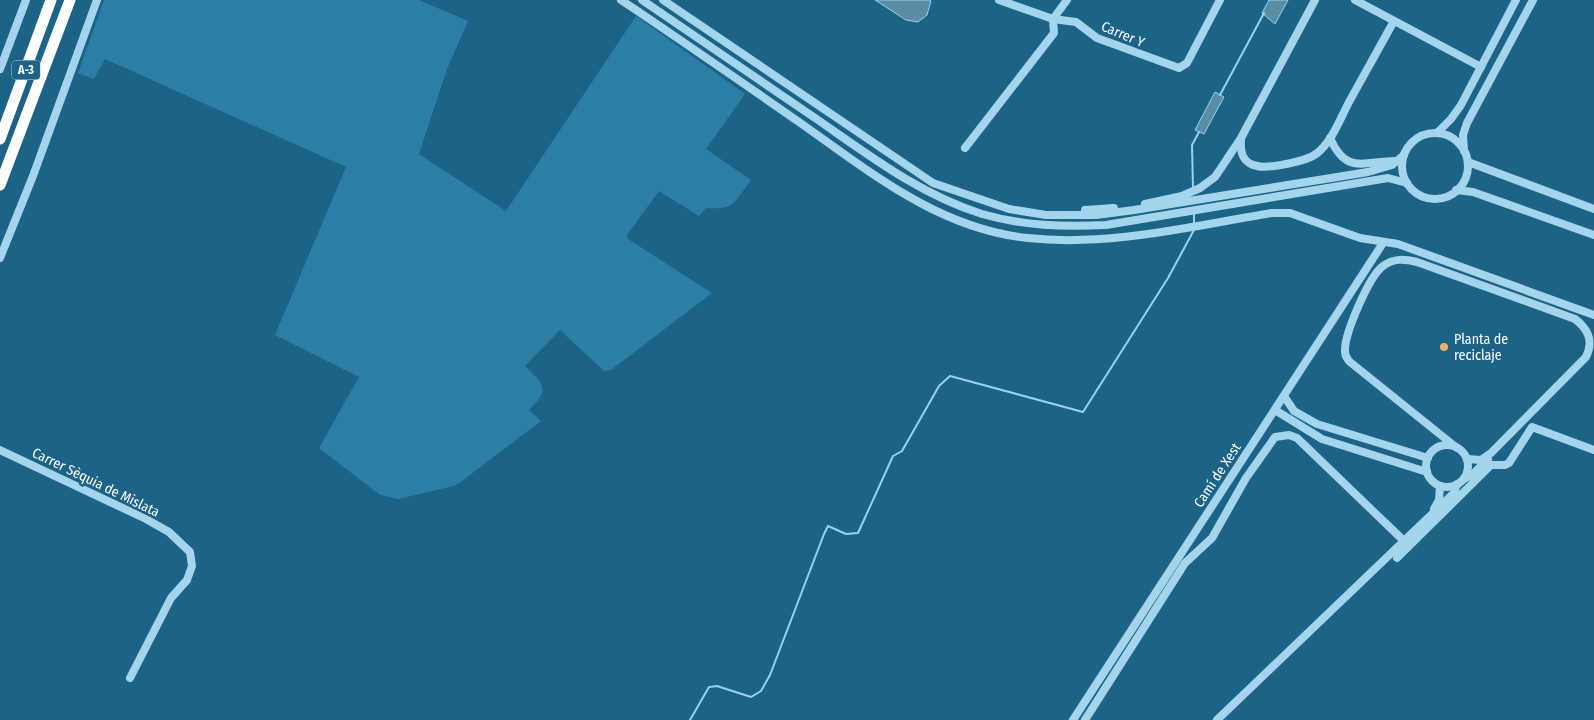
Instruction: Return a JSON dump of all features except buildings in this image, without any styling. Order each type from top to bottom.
[{"type":"highway","name":"A-3","points":[[0,139],[51,0]]},
{"type":"highway","name":"A-3","points":[[0,186],[70,0]]},
{"type":"street","points":[[0,69],[26,0]]},
{"type":"street","points":[[0,258],[33,176],[96,0]]},
{"type":"street","points":[[621,0],[893,188],[951,219],[1027,238],[1074,241],[1108,239],[1272,213],[1290,213],[1336,231],[1383,243],[1398,244],[1594,315]]},
{"type":"street","points":[[642,0],[851,143],[921,188],[950,202],[1006,220],[1032,225],[1065,227],[1106,225],[1231,206],[1372,180],[1388,178],[1407,183]]},
{"type":"street","points":[[663,0],[933,183],[1009,209],[1046,215],[1096,215],[1368,172],[1392,165],[1404,155],[1408,147],[1419,137],[1437,133],[1450,136],[1464,151]]},
{"type":"street","name":"Carrer Y","points":[[999,0],[1053,18],[1076,22],[1097,38],[1173,68],[1183,67],[1187,63],[1220,0]]},
{"type":"street","points":[[965,148],[1054,33],[1053,18],[1067,0]]},
{"type":"street","points":[[967,196],[1053,210],[1080,210],[1148,203],[1182,196],[1200,188],[1216,177],[1241,138],[1315,0]]},
{"type":"street","points":[[1355,0],[1480,66]]},
{"type":"street","points":[[1437,133],[1451,119],[1461,105],[1516,0]]},
{"type":"street","points":[[1404,155],[1403,172],[1407,183],[1419,195],[1430,198],[1448,196],[1456,190],[1466,176],[1468,162],[1464,151],[1463,135],[1467,123],[1533,0]]},
{"type":"street","points":[[1241,138],[1240,152],[1243,158],[1249,163],[1265,167],[1305,160],[1315,155],[1330,138],[1394,21]]},
{"type":"street","points":[[1330,138],[1337,153],[1348,162],[1361,164],[1397,161]]},
{"type":"street","points":[[1468,162],[1594,209]]},
{"type":"street","points":[[1456,190],[1473,192],[1594,235]]},
{"type":"street","name":"Camí de Xest","points":[[1073,720],[1383,243]]},
{"type":"street","points":[[1217,720],[1433,510],[1454,493],[1460,482],[1468,467],[1467,459],[1457,448],[1350,362],[1345,355],[1346,342],[1362,297],[1382,267],[1392,261],[1404,259],[1417,262],[1575,319],[1589,332],[1591,344],[1586,357],[1491,453],[1478,469],[1460,482],[1449,487],[1440,486],[1432,480],[1427,472],[1428,458],[1434,450],[1438,438],[1436,432]]},
{"type":"street","points":[[1284,396],[1294,411],[1316,424],[1428,458]]},
{"type":"street","points":[[1275,410],[1322,439],[1427,472]]},
{"type":"street","points":[[1397,558],[1491,465],[1505,465],[1509,463],[1532,427],[1594,450]]},
{"type":"street","points":[[1085,720],[1185,563],[1212,538],[1246,478],[1275,437],[1289,435],[1297,438],[1403,540]]},
{"type":"street","points":[[1434,450],[1448,445],[1457,448]]},
{"type":"street","name":"Carrer Sèquia de Mislata","points":[[0,450],[146,518],[169,532],[190,552],[192,566],[187,580],[172,598],[130,678]]},
{"type":"street","points":[[1467,459],[1481,460],[1491,453]]},
{"type":"street","points":[[1433,510],[1439,500],[1440,486]]},
{"type":"shaded area","points":[[104,0],[419,0],[468,21],[447,69],[419,154],[506,211],[636,16],[745,94],[706,149],[751,180],[737,199],[729,206],[723,208],[706,208],[699,216],[659,191],[627,235],[628,239],[712,293],[611,370],[604,371],[560,330],[525,366],[537,378],[542,387],[540,397],[529,410],[541,421],[454,486],[398,499],[380,495],[319,448],[359,377],[275,335],[346,167],[105,59],[94,79],[78,73]]},
{"type":"shaded area","points":[[875,0],[931,1],[927,15],[918,22],[906,20]]},
{"type":"shaded area","points":[[1269,0],[1288,0],[1275,24],[1262,13]]},
{"type":"shaded area","points":[[1215,92],[1224,97],[1204,134],[1195,130]]},
{"type":"waterway","points":[[1220,95],[1264,13]]},
{"type":"waterway","points":[[1193,188],[1192,145],[1199,132]]},
{"type":"waterway","points":[[1194,213],[1194,225]]},
{"type":"waterway","points":[[690,720],[709,687],[717,686],[751,697],[761,691],[770,675],[828,526],[846,534],[858,533],[893,456],[902,451],[939,386],[950,376],[1083,412],[1168,278],[1194,230]]},
{"type":"place","name":"Planta de reciclaje","points":[[1444,347]]}]
